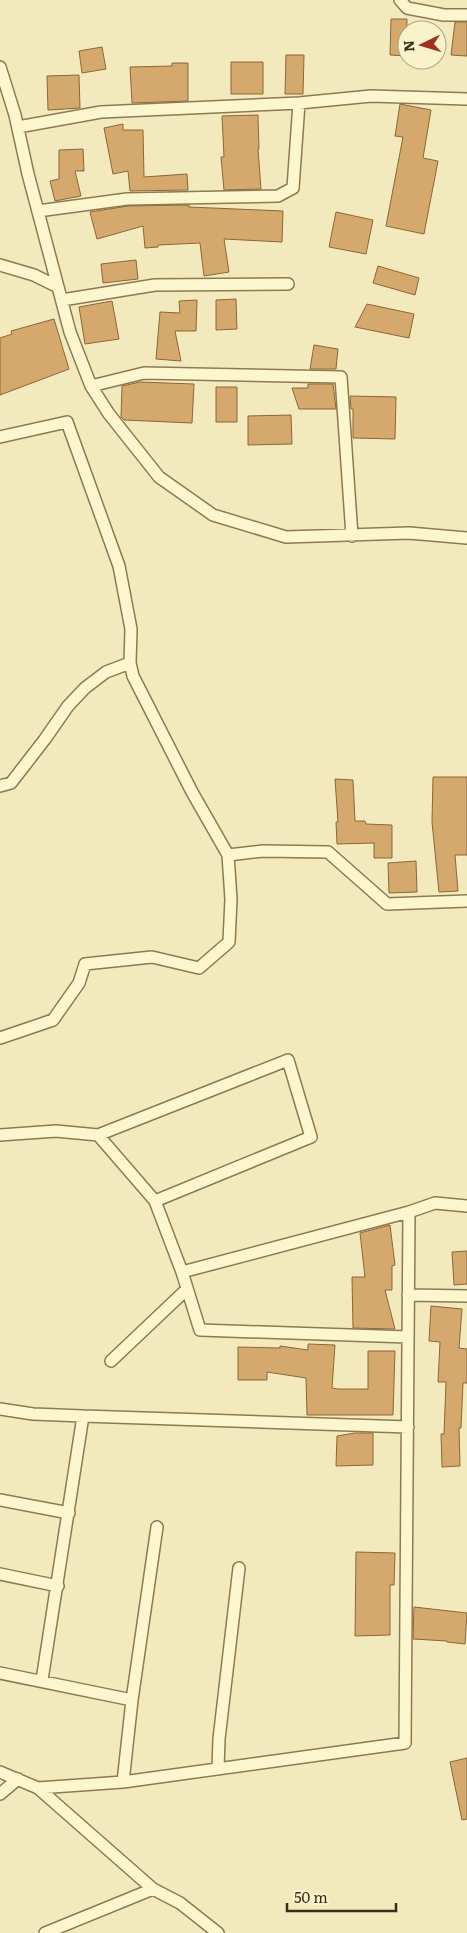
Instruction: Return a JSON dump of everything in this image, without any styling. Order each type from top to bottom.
[{"type":"street","points":[[400,0],[407,8],[444,15],[467,15]]},
{"type":"street","points":[[0,67],[18,127],[28,174],[70,332],[91,386],[109,414],[160,476],[213,515],[286,537],[409,534],[467,538]]},
{"type":"street","points":[[18,127],[100,112],[299,102],[371,96],[467,99]]},
{"type":"street","points":[[38,211],[127,199],[278,196],[292,188],[299,102]]},
{"type":"street","points":[[0,265],[34,275],[58,287]]},
{"type":"street","points":[[62,300],[155,285],[288,284]]},
{"type":"street","points":[[91,386],[144,373],[341,377],[352,536]]},
{"type":"street","points":[[0,437],[67,422],[119,566],[131,629],[130,663],[133,676],[192,792],[228,855],[231,899],[229,942],[198,968],[152,957],[85,964],[79,983],[53,1020],[0,1038]]},
{"type":"street","points":[[0,786],[11,782],[46,739],[68,706],[84,688],[106,672],[130,663]]},
{"type":"street","points":[[228,855],[263,851],[328,852],[387,904],[467,901]]},
{"type":"street","points":[[0,1135],[56,1131],[98,1135],[288,1060],[311,1137],[156,1201]]},
{"type":"street","points":[[98,1135],[156,1201],[188,1289],[200,1330],[408,1336]]},
{"type":"street","points":[[182,1272],[409,1212],[435,1203],[467,1206]]},
{"type":"street","points":[[38,1788],[123,1782],[406,1743],[409,1212]]},
{"type":"street","points":[[111,1361],[188,1289]]},
{"type":"street","points":[[408,1295],[467,1296]]},
{"type":"street","points":[[0,1409],[33,1414],[408,1427]]},
{"type":"street","points":[[42,1680],[83,1416]]},
{"type":"street","points":[[0,1500],[69,1513]]},
{"type":"street","points":[[123,1782],[132,1700],[157,1527]]},
{"type":"street","points":[[218,1769],[219,1739],[239,1568]]},
{"type":"street","points":[[0,1574],[58,1586]]},
{"type":"street","points":[[0,1673],[42,1680],[132,1700]]},
{"type":"street","points":[[0,1772],[38,1788],[153,1889],[180,1903],[218,1933]]},
{"type":"street","points":[[0,1793],[18,1779]]},
{"type":"street","points":[[45,1933],[153,1889]]},
{"type":"building","points":[[391,19],[407,19],[397,20],[397,55],[390,55]]},
{"type":"building","points":[[455,22],[467,22],[467,56],[451,55]]},
{"type":"building","points":[[102,47],[106,69],[82,73],[79,51]]},
{"type":"building","points":[[286,55],[304,55],[303,94],[285,94]]},
{"type":"building","points":[[231,62],[263,62],[263,94],[231,94]]},
{"type":"building","points":[[172,63],[188,63],[188,101],[132,103],[130,67],[172,66]]},
{"type":"building","points":[[79,75],[80,108],[48,110],[47,76]]},
{"type":"building","points":[[400,104],[431,110],[423,158],[438,161],[424,234],[386,226],[403,137],[395,136]]},
{"type":"building","points":[[258,115],[261,189],[224,190],[221,157],[224,157],[222,116]]},
{"type":"building","points":[[123,124],[123,130],[143,130],[144,177],[187,174],[188,190],[130,191],[128,171],[113,174],[104,128]]},
{"type":"building","points":[[83,149],[84,171],[75,171],[81,196],[55,201],[50,181],[59,179],[59,150]]},
{"type":"building","points":[[189,205],[189,207],[283,211],[282,242],[224,239],[229,272],[204,276],[200,243],[158,245],[158,247],[145,248],[143,226],[97,239],[90,212],[128,206]]},
{"type":"building","points":[[336,212],[373,220],[366,254],[329,247]]},
{"type":"building","points":[[136,260],[138,279],[103,283],[101,264]]},
{"type":"building","points":[[378,266],[419,278],[415,295],[373,283]]},
{"type":"building","points":[[236,299],[237,329],[216,330],[216,300]]},
{"type":"building","points":[[197,300],[196,331],[175,331],[181,361],[156,359],[160,312],[180,313],[179,301]]},
{"type":"building","points":[[112,301],[119,339],[85,344],[79,307]]},
{"type":"building","points":[[367,304],[414,314],[409,338],[355,327]]},
{"type":"building","points":[[54,319],[69,369],[0,395],[0,338],[12,334],[11,331]]},
{"type":"building","points":[[314,345],[338,349],[336,369],[310,369]]},
{"type":"building","points":[[140,382],[194,384],[192,423],[124,420],[121,417],[122,386]]},
{"type":"building","points":[[308,384],[333,384],[336,409],[299,409],[292,388],[308,388]]},
{"type":"building","points":[[216,387],[237,387],[237,422],[216,422]]},
{"type":"building","points":[[350,396],[396,397],[395,439],[353,438],[353,409],[351,409]]},
{"type":"building","points":[[291,415],[292,444],[248,445],[248,416]]},
{"type":"building","points":[[433,777],[467,777],[467,855],[455,855],[458,891],[439,892],[432,822]]},
{"type":"building","points":[[335,779],[353,780],[355,821],[365,821],[366,824],[392,825],[392,858],[374,858],[374,843],[337,844],[336,822],[338,822]]},
{"type":"building","points":[[416,861],[417,892],[389,893],[388,863]]},
{"type":"building","points":[[390,1225],[395,1265],[392,1266],[392,1290],[385,1290],[395,1329],[353,1328],[352,1277],[365,1277],[360,1233]]},
{"type":"building","points":[[467,1251],[467,1284],[454,1285],[452,1252]]},
{"type":"building","points":[[431,1306],[462,1309],[459,1348],[467,1349],[467,1383],[463,1383],[461,1428],[459,1428],[460,1466],[442,1467],[441,1434],[444,1434],[446,1382],[438,1382],[440,1342],[429,1341]]},
{"type":"building","points":[[308,1344],[335,1345],[332,1388],[338,1389],[368,1389],[368,1351],[395,1351],[393,1415],[307,1415],[306,1378],[267,1372],[267,1380],[238,1380],[238,1347],[280,1348],[280,1346],[308,1350]]},
{"type":"building","points":[[373,1433],[373,1465],[336,1466],[337,1436]]},
{"type":"building","points":[[356,1552],[395,1553],[394,1585],[390,1585],[390,1635],[355,1636]]},
{"type":"building","points":[[414,1607],[467,1613],[465,1644],[413,1639]]},
{"type":"building","points":[[467,1758],[467,1819],[462,1820],[450,1762]]}]
